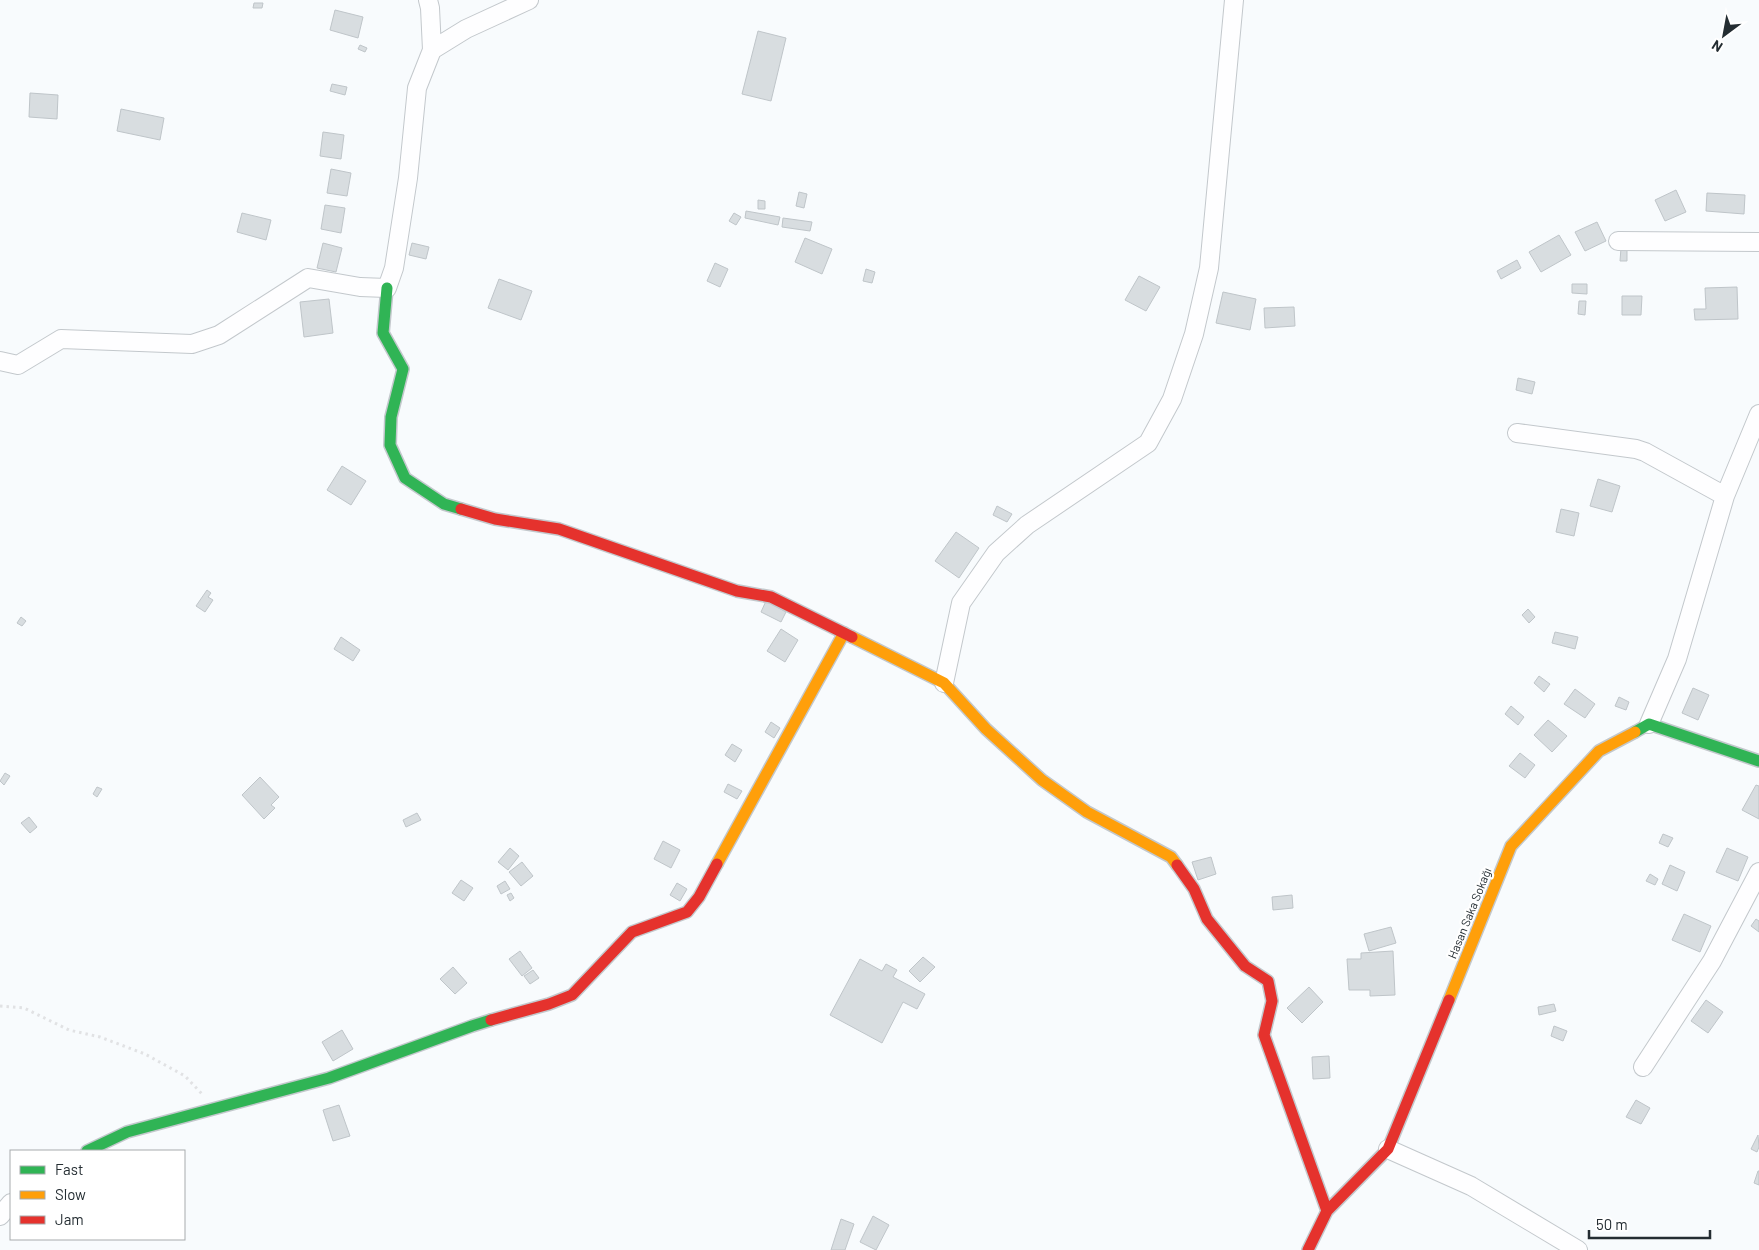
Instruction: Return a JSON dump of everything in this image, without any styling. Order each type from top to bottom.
[{"type":"street","points":[[428,0],[432,50],[417,88],[408,178],[394,268],[387,288],[383,333],[403,369],[390,417],[390,445],[405,478],[444,504],[495,519],[559,529],[737,591],[771,597],[844,633],[944,684],[986,729],[1042,780],[1087,812],[1171,857],[1194,889],[1207,918],[1245,966],[1268,981],[1272,1001],[1264,1035],[1327,1211]]},
{"type":"street","points":[[432,50],[466,29],[529,0]]},
{"type":"street","points":[[944,684],[961,602],[996,553],[1027,525],[1148,443],[1172,399],[1194,334],[1209,268],[1234,0]]},
{"type":"street","points":[[1618,241],[1759,242]]},
{"type":"street","points":[[0,361],[18,365],[61,339],[192,344],[219,335],[308,278],[360,287],[387,288]]},
{"type":"street","points":[[1759,414],[1725,496],[1677,659],[1649,724],[1759,761]]},
{"type":"street","points":[[1517,433],[1636,449],[1645,452],[1725,496]]},
{"type":"street","points":[[89,1150],[127,1132],[329,1078],[472,1026],[549,1004],[572,995],[632,932],[687,912],[699,897],[844,633]]},
{"type":"street","name":"Hasan Saka Sokağı","points":[[1308,1250],[1327,1211],[1388,1150],[1511,846],[1600,750],[1649,724]]},
{"type":"street","points":[[1643,1067],[1712,960],[1759,872]]},
{"type":"street","points":[[1388,1150],[1471,1186],[1578,1250]]},
{"type":"street","points":[[0,1216],[10,1205]]},
{"type":"path","points":[[0,1006],[24,1008],[69,1030],[100,1037],[145,1054],[185,1076],[200,1090],[210,1110]]},
{"type":"building","points":[[254,3],[263,3],[262,8],[253,8]]},
{"type":"building","points":[[335,10],[363,17],[358,38],[330,30]]},
{"type":"building","points":[[758,31],[786,38],[771,101],[742,94]]},
{"type":"building","points":[[360,45],[367,48],[365,52],[358,49]]},
{"type":"building","points":[[332,84],[347,87],[345,95],[330,91]]},
{"type":"building","points":[[30,93],[58,95],[57,119],[29,117]]},
{"type":"building","points":[[121,109],[164,118],[160,140],[117,131]]},
{"type":"building","points":[[323,132],[344,135],[341,159],[320,156]]},
{"type":"building","points":[[331,169],[351,173],[347,196],[327,193]]},
{"type":"building","points":[[1676,190],[1686,212],[1665,221],[1655,200]]},
{"type":"building","points":[[799,192],[807,194],[804,208],[796,206]]},
{"type":"building","points":[[1707,193],[1745,195],[1744,214],[1706,211]]},
{"type":"building","points":[[758,200],[765,201],[765,209],[758,209]]},
{"type":"building","points":[[325,205],[345,208],[341,233],[321,229]]},
{"type":"building","points":[[746,211],[780,217],[778,225],[745,218]]},
{"type":"building","points":[[242,213],[271,220],[266,240],[237,232]]},
{"type":"building","points":[[734,213],[741,217],[736,225],[729,221]]},
{"type":"building","points":[[783,218],[812,222],[810,231],[782,227]]},
{"type":"building","points":[[1597,222],[1606,241],[1585,251],[1575,232]]},
{"type":"building","points":[[1559,235],[1571,255],[1541,272],[1529,252]]},
{"type":"building","points":[[805,238],[832,249],[822,274],[795,262]]},
{"type":"building","points":[[323,243],[342,248],[336,272],[317,268]]},
{"type":"building","points":[[412,243],[429,247],[426,259],[409,255]]},
{"type":"building","points":[[1621,248],[1627,248],[1627,261],[1620,261]]},
{"type":"building","points":[[1517,260],[1521,268],[1501,279],[1497,271]]},
{"type":"building","points":[[715,263],[728,269],[720,287],[707,281]]},
{"type":"building","points":[[866,269],[875,272],[872,283],[863,281]]},
{"type":"building","points":[[1139,276],[1160,287],[1146,311],[1125,300]]},
{"type":"building","points":[[499,279],[532,291],[521,320],[488,308]]},
{"type":"building","points":[[1572,284],[1587,284],[1587,294],[1572,293]]},
{"type":"building","points":[[1737,287],[1738,319],[1695,320],[1694,309],[1706,309],[1705,288]]},
{"type":"building","points":[[1223,292],[1256,299],[1250,330],[1216,323]]},
{"type":"building","points":[[1622,296],[1642,296],[1641,315],[1622,315]]},
{"type":"building","points":[[329,299],[333,333],[304,337],[300,302]]},
{"type":"building","points":[[1579,301],[1586,301],[1585,315],[1578,314]]},
{"type":"building","points":[[1294,307],[1295,326],[1265,328],[1264,308]]},
{"type":"building","points":[[1518,378],[1535,382],[1532,394],[1516,390]]},
{"type":"building","points":[[342,466],[366,481],[351,505],[327,490]]},
{"type":"building","points":[[1598,479],[1620,486],[1612,512],[1590,506]]},
{"type":"building","points":[[997,506],[1012,514],[1007,522],[993,515]]},
{"type":"building","points":[[1561,509],[1579,513],[1574,536],[1556,532]]},
{"type":"building","points":[[956,532],[979,548],[959,578],[935,561]]},
{"type":"building","points":[[207,590],[211,593],[208,597],[213,600],[205,612],[196,606]]},
{"type":"building","points":[[766,601],[786,612],[781,622],[761,612]]},
{"type":"building","points":[[1528,609],[1535,617],[1529,623],[1522,615]]},
{"type":"building","points":[[21,617],[26,621],[22,626],[17,623]]},
{"type":"building","points":[[781,629],[798,640],[785,662],[767,651]]},
{"type":"building","points":[[1555,632],[1578,637],[1575,649],[1552,643]]},
{"type":"building","points":[[341,637],[360,650],[353,661],[334,649]]},
{"type":"building","points":[[1539,676],[1550,684],[1544,692],[1534,683]]},
{"type":"building","points":[[1693,688],[1709,695],[1698,720],[1682,713]]},
{"type":"building","points":[[1575,689],[1595,704],[1585,718],[1564,704]]},
{"type":"building","points":[[1619,697],[1629,702],[1626,710],[1615,706]]},
{"type":"building","points":[[1511,706],[1524,717],[1518,725],[1505,714]]},
{"type":"building","points":[[1548,720],[1567,736],[1552,752],[1534,735]]},
{"type":"building","points":[[771,722],[780,728],[774,738],[765,732]]},
{"type":"building","points":[[732,744],[742,750],[735,762],[725,755]]},
{"type":"building","points":[[1520,753],[1535,765],[1525,778],[1509,766]]},
{"type":"building","points":[[5,773],[10,776],[4,785],[0,781]]},
{"type":"building","points":[[260,777],[279,797],[271,805],[275,808],[264,819],[242,795]]},
{"type":"building","points":[[728,784],[742,791],[737,799],[724,792]]},
{"type":"building","points":[[1756,785],[1759,786],[1759,819],[1742,810]]},
{"type":"building","points":[[97,787],[102,789],[97,797],[93,794]]},
{"type":"building","points":[[417,813],[421,820],[406,827],[403,820]]},
{"type":"building","points":[[29,817],[37,827],[30,833],[21,823]]},
{"type":"building","points":[[1663,834],[1673,838],[1668,847],[1659,843]]},
{"type":"building","points":[[663,841],[680,850],[671,868],[654,859]]},
{"type":"building","points":[[510,848],[519,856],[508,870],[498,862]]},
{"type":"building","points":[[1727,848],[1748,857],[1738,881],[1716,872]]},
{"type":"building","points":[[1211,857],[1216,874],[1198,880],[1192,862]]},
{"type":"building","points":[[522,862],[533,876],[521,886],[509,872]]},
{"type":"building","points":[[1670,865],[1685,872],[1677,891],[1662,884]]},
{"type":"building","points":[[1650,874],[1658,879],[1655,885],[1646,881]]},
{"type":"building","points":[[461,880],[473,888],[464,901],[452,893]]},
{"type":"building","points":[[505,881],[510,889],[501,894],[497,886]]},
{"type":"building","points":[[677,883],[687,889],[680,901],[670,895]]},
{"type":"building","points":[[511,893],[514,898],[510,901],[507,895]]},
{"type":"building","points":[[1292,895],[1293,908],[1273,910],[1272,897]]},
{"type":"building","points":[[1684,914],[1711,926],[1700,952],[1672,940]]},
{"type":"building","points":[[1756,919],[1759,921],[1759,932],[1751,926]]},
{"type":"building","points":[[1391,927],[1396,943],[1369,951],[1364,934]]},
{"type":"building","points":[[520,951],[532,968],[522,976],[509,959]]},
{"type":"building","points":[[1393,951],[1395,995],[1370,996],[1370,990],[1349,990],[1347,959],[1361,959],[1361,953]]},
{"type":"building","points":[[923,957],[935,967],[920,982],[909,971]]},
{"type":"building","points":[[860,959],[882,971],[886,964],[897,970],[893,977],[925,994],[917,1009],[903,1002],[882,1043],[830,1015]]},
{"type":"building","points":[[453,967],[467,983],[455,994],[440,979]]},
{"type":"building","points":[[533,970],[539,978],[530,984],[524,976]]},
{"type":"building","points":[[1309,987],[1323,1002],[1302,1023],[1287,1008]]},
{"type":"building","points":[[1706,1000],[1723,1012],[1708,1033],[1691,1021]]},
{"type":"building","points":[[1554,1004],[1556,1011],[1539,1015],[1538,1007]]},
{"type":"building","points":[[1554,1026],[1567,1031],[1563,1041],[1551,1036]]},
{"type":"building","points":[[342,1030],[353,1049],[333,1061],[322,1042]]},
{"type":"building","points":[[1329,1056],[1330,1078],[1313,1079],[1312,1057]]},
{"type":"building","points":[[1636,1100],[1650,1108],[1641,1124],[1626,1117]]},
{"type":"building","points":[[339,1105],[350,1136],[333,1141],[323,1110]]},
{"type":"building","points":[[1758,1135],[1759,1147],[1757,1152],[1751,1149]]},
{"type":"building","points":[[1759,1171],[1759,1185],[1754,1183]]},
{"type":"building","points":[[873,1216],[889,1225],[876,1250],[860,1242]]},
{"type":"building","points":[[841,1219],[854,1224],[845,1250],[831,1250]]},
{"type":"traffic: fast","points":[[387,288],[383,333],[403,369],[391,417],[390,445],[405,478],[444,504],[461,509]]},
{"type":"traffic: fast","points":[[1635,732],[1649,724],[1759,761]]},
{"type":"traffic: fast","points":[[89,1150],[127,1132],[329,1078],[491,1020]]},
{"type":"traffic: slow","points":[[717,864],[844,633]]},
{"type":"traffic: slow","points":[[852,637],[944,683],[986,729],[1042,780],[1087,812],[1171,857],[1177,865]]},
{"type":"traffic: slow","points":[[1449,1000],[1511,846],[1599,751],[1635,732]]},
{"type":"traffic: jam","points":[[461,509],[495,519],[559,529],[737,591],[771,597],[852,637]]},
{"type":"traffic: jam","points":[[491,1020],[549,1004],[572,995],[632,932],[687,912],[699,897],[717,864]]},
{"type":"traffic: jam","points":[[1177,865],[1194,889],[1207,919],[1245,966],[1268,981],[1272,1001],[1264,1035],[1327,1211]]},
{"type":"traffic: jam","points":[[1308,1250],[1327,1211],[1388,1149],[1449,1000]]}]
